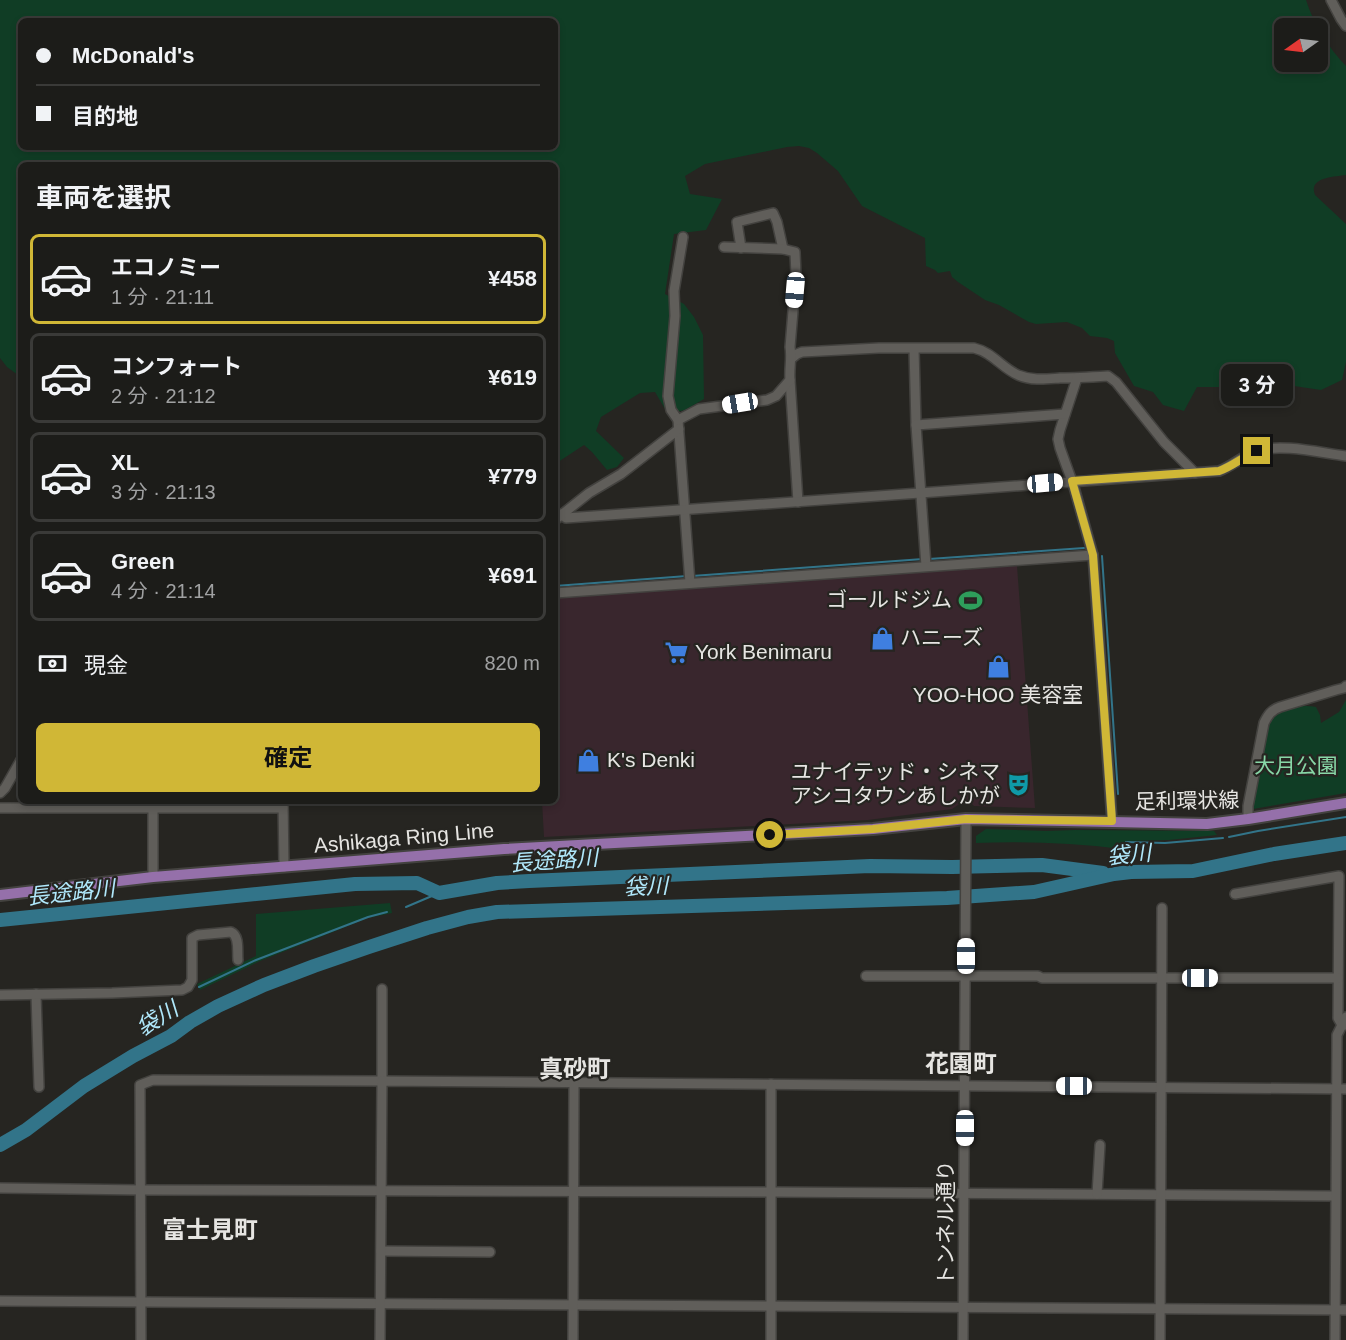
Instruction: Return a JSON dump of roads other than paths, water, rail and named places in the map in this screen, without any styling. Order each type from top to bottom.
[{"type":"main road","name":"足利環状線","points":[[284,867],[504,849],[873,829],[966,819],[1207,824],[1346,803]]},
{"type":"main road","points":[[0,895],[153,877],[284,867]]},
{"type":"street","points":[[1331,0],[1346,26]]},
{"type":"street","points":[[741,248],[737,222],[773,213],[783,249]]},
{"type":"street","points":[[683,237],[674,291],[675,316],[668,396],[678,425],[690,583]]},
{"type":"street","points":[[724,247],[783,249],[794,251],[796,255],[790,347],[792,358],[789,368],[798,502]]},
{"type":"street","points":[[792,358],[802,352],[879,348],[978,349],[1025,377],[1040,380],[1108,376],[1114,380],[1164,442],[1195,473]]},
{"type":"street","points":[[914,349],[916,425],[926,566]]},
{"type":"street","points":[[1077,378],[1058,439],[1093,555],[1112,821]]},
{"type":"street","points":[[558,517],[589,493],[621,474],[699,409],[766,400],[776,396],[790,380]]},
{"type":"street","points":[[916,425],[1065,414]]},
{"type":"street","points":[[558,517],[920,494],[1219,471],[1257,451],[1273,448],[1346,456]]},
{"type":"street","points":[[558,593],[1093,555]]},
{"type":"street","points":[[1248,819],[1248,806],[1264,723],[1268,715],[1274,709],[1346,686]]},
{"type":"street","points":[[0,793],[18,765]]},
{"type":"street","points":[[0,808],[283,804],[284,867]]},
{"type":"street","points":[[153,805],[153,877]]},
{"type":"street","name":"トンネル通り","points":[[963,1340],[966,819]]},
{"type":"street","points":[[1235,894],[1339,876],[1338,1018],[1345,1022],[1337,1035],[1341,1089],[1335,1195],[1335,1340]]},
{"type":"street","points":[[1160,1340],[1162,908]]},
{"type":"street","points":[[0,995],[182,990],[188,987],[192,980],[192,938],[198,935],[234,933],[238,960]]},
{"type":"street","points":[[866,976],[1338,978]]},
{"type":"street","points":[[380,1340],[382,989]]},
{"type":"street","points":[[36,994],[39,1087]]},
{"type":"street","points":[[141,1340],[140,1086],[153,1080],[1341,1089]]},
{"type":"street","points":[[573,1340],[574,1083]]},
{"type":"street","points":[[771,1084],[771,1340]]},
{"type":"street","points":[[1097,1194],[1100,1145]]},
{"type":"street","points":[[0,1188],[1161,1195],[1335,1195],[1346,1193]]},
{"type":"street","points":[[381,1251],[490,1252]]},
{"type":"street","points":[[0,1301],[1346,1310]]},
{"type":"waterway","points":[[929,559],[1084,548]]},
{"type":"waterway","points":[[1102,556],[1118,794]]},
{"type":"waterway","points":[[692,576],[923,559]]},
{"type":"waterway","points":[[558,586],[687,576]]},
{"type":"waterway","points":[[1229,837],[1346,817]]},
{"type":"waterway","points":[[1126,842],[1165,843],[1223,838]]},
{"type":"waterway","name":"袋川","points":[[0,1145],[26,1130],[84,1086],[218,1006],[314,966],[427,928],[468,917],[497,912],[947,898],[1034,892],[1114,874],[1193,871],[1274,854],[1346,843]]},
{"type":"waterway","name":"長途路川","points":[[0,920],[355,884],[417,883],[439,893],[497,883],[870,866],[1042,865],[1103,873]]},
{"type":"waterway","points":[[406,907],[439,893]]},
{"type":"waterway","points":[[199,987],[256,960],[368,917],[387,912]]},
{"type":"place","name":"ゴールドジム","points":[[970,600]]},
{"type":"place","name":"ハニーズ","points":[[882,638]]},
{"type":"place","name":"York Benimaru","points":[[677,652]]},
{"type":"place","name":"YOO-HOO 美容室","points":[[998,667]]},
{"type":"place","name":"K's Denki","points":[[589,760]]},
{"type":"place","name":"ユナイテッド・シネマ アシコタウンあしかが","points":[[1018,784]]},
{"type":"district","name":"花園町","points":[[961,1064]]},
{"type":"district","name":"真砂町","points":[[575,1069]]},
{"type":"district","name":"富士見町","points":[[210,1230]]},
{"type":"park label","name":"大月公園","points":[[1296,766]]}]
